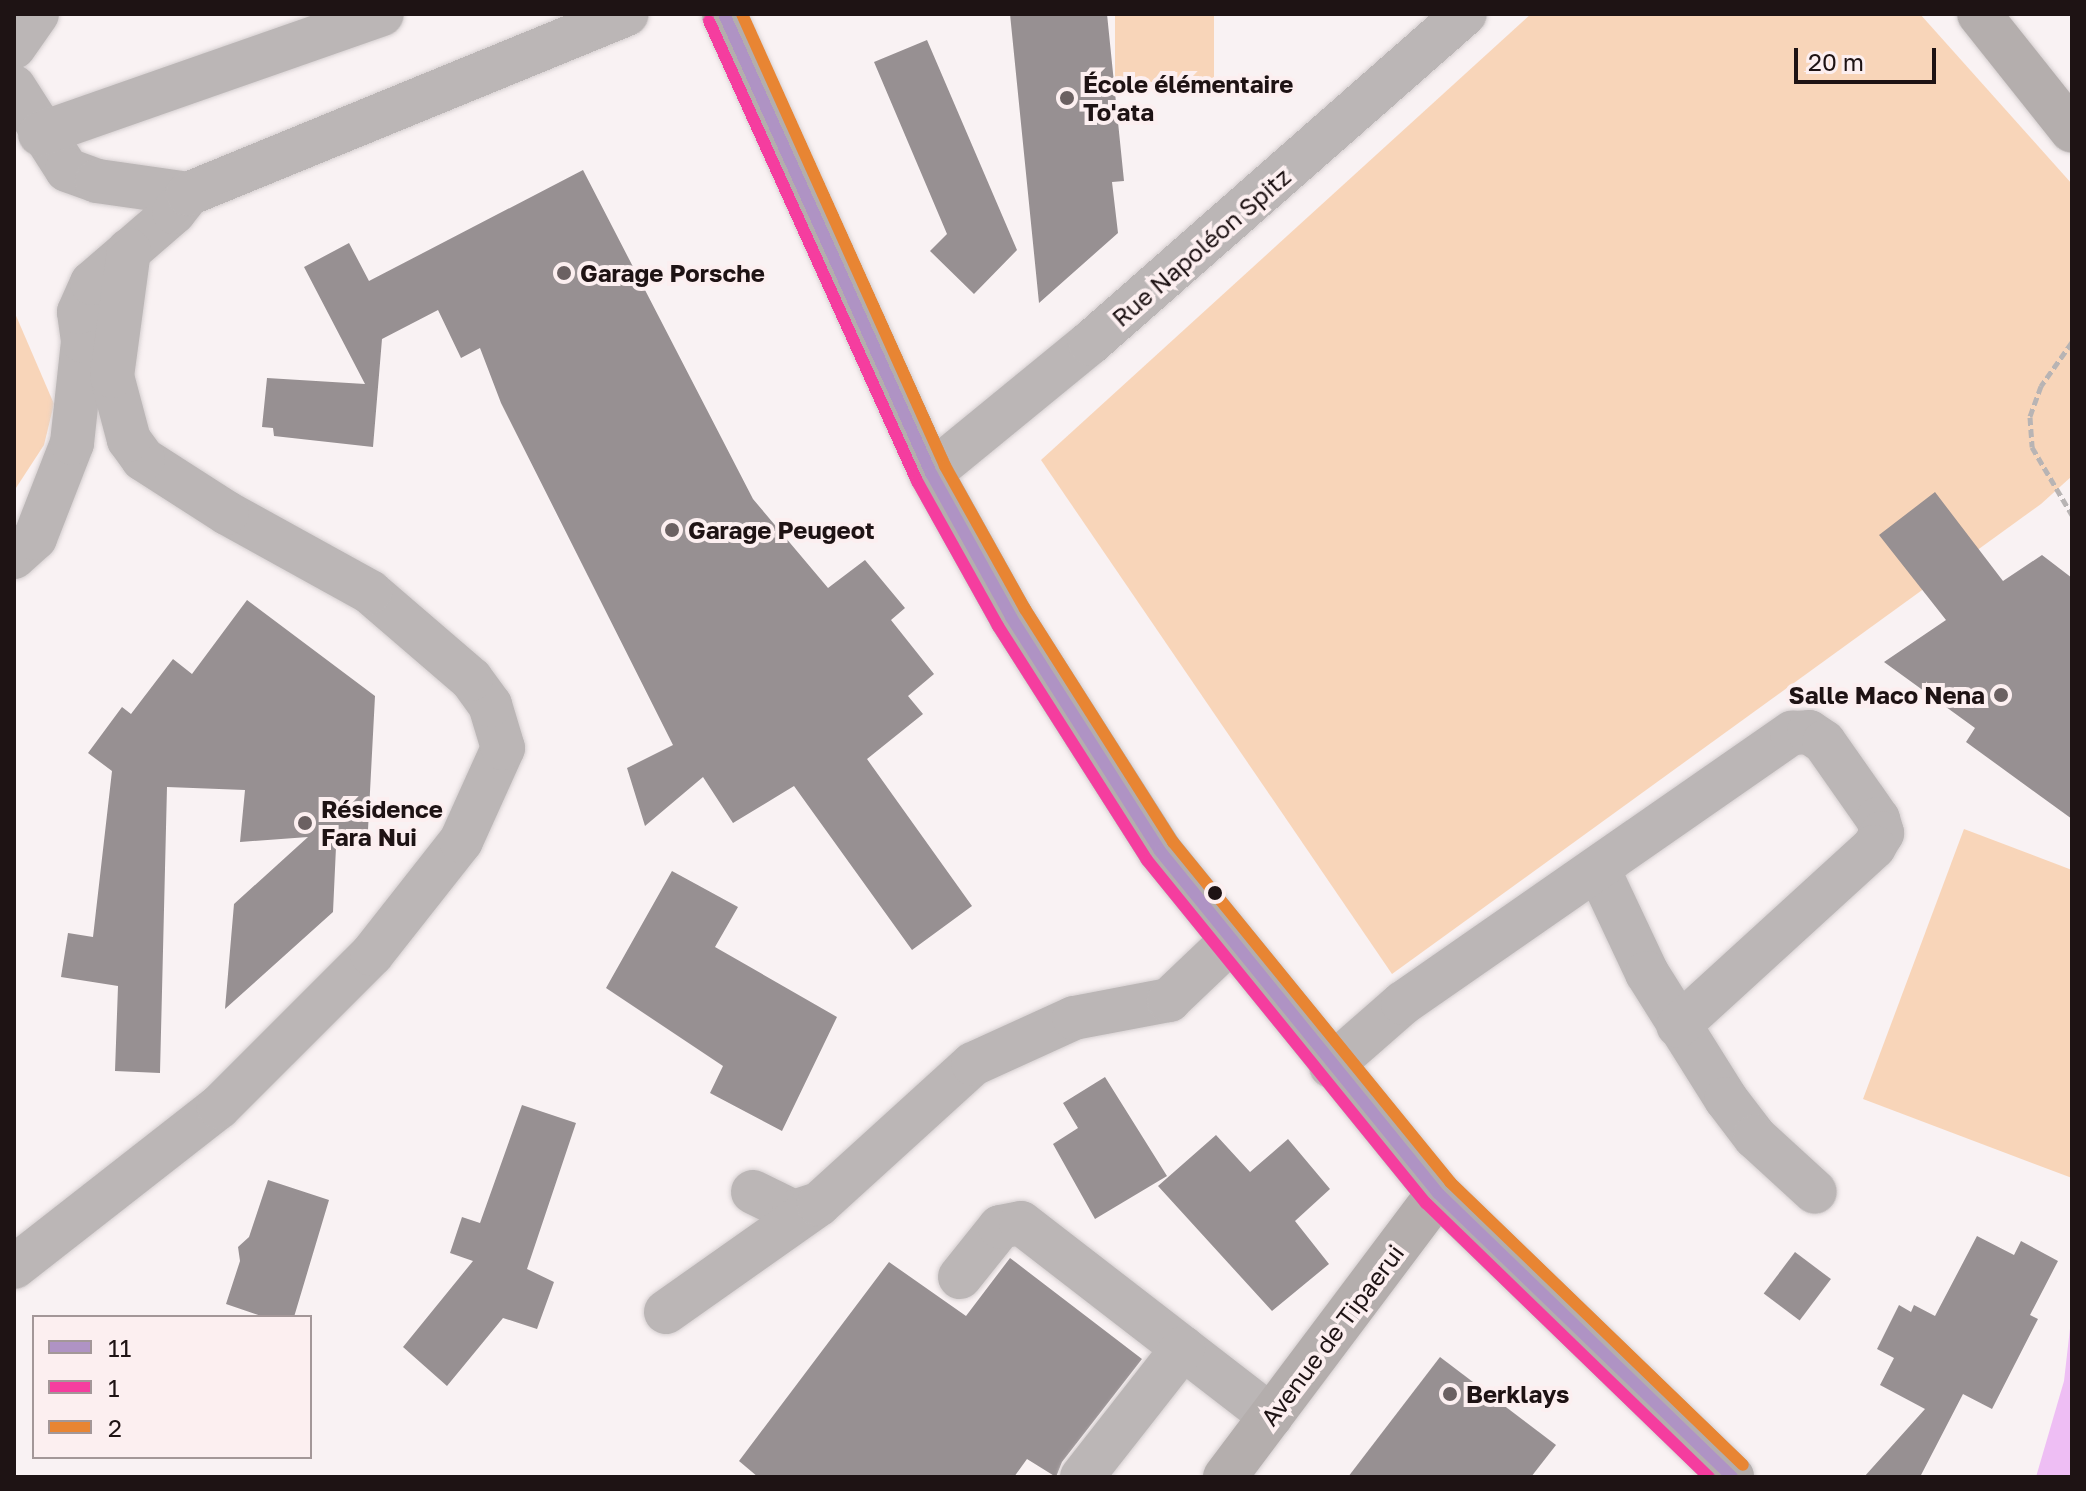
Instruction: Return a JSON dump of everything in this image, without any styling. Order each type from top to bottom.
[{"type":"main road","points":[[724,14],[931,473],[1062,701],[1160,851],[1230,942],[1438,1193],[1732,1477]]},
{"type":"main road","points":[[1978,16],[2072,131]]},
{"type":"main road","name":"Avenue de Tipaerui","points":[[1225,1477],[1438,1193]]},
{"type":"street","points":[[14,47],[37,14]]},
{"type":"street","points":[[40,134],[382,14]]},
{"type":"street","points":[[14,557],[35,538],[72,443],[83,341],[79,312],[92,283],[188,194],[552,28],[626,14]]},
{"type":"street","name":"Rue Napoléon Spitz","points":[[931,473],[1090,343],[1465,14]]},
{"type":"street","points":[[14,87],[40,134],[67,170],[97,181],[188,194]]},
{"type":"street","points":[[14,1267],[219,1107],[372,954],[461,841],[503,748],[490,705],[471,679],[370,592],[227,513],[143,459],[129,440],[112,376],[129,250]]},
{"type":"street","points":[[1331,1066],[1403,1003],[1599,871],[1792,733],[1809,732],[1824,742],[1878,819],[1882,833],[1874,847],[1678,1026]]},
{"type":"street","points":[[1599,871],[1678,1026],[1755,1137],[1815,1192]]},
{"type":"street","points":[[666,1312],[819,1204],[973,1064],[1074,1018],[1169,1000],[1230,942]]},
{"type":"street","points":[[753,1192],[794,1212],[819,1204]]},
{"type":"street","points":[[960,1277],[1000,1227],[1021,1223],[1271,1416]]},
{"type":"street","points":[[1082,1477],[1183,1348]]},
{"type":"path","points":[[2072,342],[2041,386],[2030,417],[2032,447],[2072,515]]},
{"type":"shaded area","points":[[1115,14],[1214,14],[1214,82],[1115,82]]},
{"type":"shaded area","points":[[1531,14],[1920,14],[2072,184],[2072,476],[2041,504],[1392,974],[1041,460]]},
{"type":"shaded area","points":[[14,311],[54,404],[44,445],[14,491]]},
{"type":"shaded area","points":[[1964,829],[2072,870],[2072,1178],[1863,1099]]},
{"type":"shaded area","points":[[2072,1311],[2072,1477],[2036,1477],[2064,1381]]},
{"type":"building","name":"École élémentaire To'ata","points":[[1010,14],[1107,14],[1124,181],[1112,182],[1118,233],[1039,303]]},
{"type":"building","points":[[927,40],[1017,250],[974,294],[930,251],[947,234],[874,62]]},
{"type":"building","points":[[583,170],[753,499],[828,588],[865,560],[905,608],[891,620],[934,674],[908,696],[923,714],[867,759],[972,906],[912,950],[794,786],[733,823],[703,777],[645,826],[627,768],[673,745],[501,403],[480,348],[461,358],[438,310],[382,339],[373,447],[274,436],[273,428],[262,427],[267,378],[365,384],[304,267],[349,243],[369,281]]},
{"type":"building","name":"Salle Maco Nena","points":[[1935,492],[2003,581],[2042,555],[2072,578],[2072,819],[1966,742],[1975,728],[1884,662],[1946,620],[1879,535]]},
{"type":"building","points":[[247,600],[375,696],[367,849],[336,847],[333,912],[225,1009],[234,904],[308,837],[240,842],[245,790],[167,787],[160,1073],[115,1071],[118,986],[61,977],[68,933],[93,937],[112,771],[88,753],[122,707],[131,714],[173,659],[192,674]]},
{"type":"building","points":[[672,871],[738,907],[715,947],[837,1017],[782,1131],[710,1093],[723,1066],[606,988]]},
{"type":"building","points":[[1105,1077],[1167,1176],[1095,1219],[1053,1144],[1078,1128],[1063,1103]]},
{"type":"building","points":[[522,1105],[576,1123],[527,1269],[554,1282],[537,1329],[503,1318],[447,1386],[403,1347],[473,1261],[450,1253],[462,1217],[480,1223]]},
{"type":"building","points":[[1216,1135],[1250,1172],[1288,1139],[1330,1189],[1295,1221],[1329,1264],[1272,1311],[1158,1186]]},
{"type":"building","points":[[268,1180],[329,1200],[295,1315],[258,1315],[226,1304],[240,1261],[238,1247],[249,1237]]},
{"type":"building","points":[[1977,1236],[2014,1255],[2021,1241],[2058,1261],[2030,1315],[2038,1319],[1992,1409],[1963,1394],[1920,1477],[1864,1477],[1925,1409],[1880,1385],[1894,1358],[1877,1349],[1899,1305],[1911,1312],[1914,1305],[1935,1316]]},
{"type":"building","points":[[1795,1252],[1831,1279],[1800,1321],[1764,1294]]},
{"type":"building","points":[[1010,1258],[1142,1359],[1062,1462],[1056,1477],[1027,1459],[1014,1477],[758,1477],[739,1461],[889,1262],[966,1316]]},
{"type":"building","name":"Berklays","points":[[1440,1357],[1556,1445],[1531,1477],[1348,1477]]},
{"type":"transit line","name":"11","points":[[724,14],[931,473],[1011,617],[1160,851],[1438,1193],[1732,1477]]},
{"type":"transit line","name":"2","points":[[742,14],[945,466],[1025,609],[1173,842],[1450,1182],[1743,1465]]},
{"type":"transit line","name":"1","points":[[709,21],[917,481],[998,626],[1147,860],[1426,1203],[1709,1477]]},
{"type":"place","name":"École élémentaire To'ata","points":[[1067,98]]},
{"type":"place","name":"Garage Porsche","points":[[564,273]]},
{"type":"place","name":"Garage Peugeot","points":[[672,530]]},
{"type":"place","name":"Salle Maco Nena","points":[[2001,695]]},
{"type":"place","name":"Résidence Fara Nui","points":[[305,823]]},
{"type":"place","name":"Berklays","points":[[1450,1394]]}]
